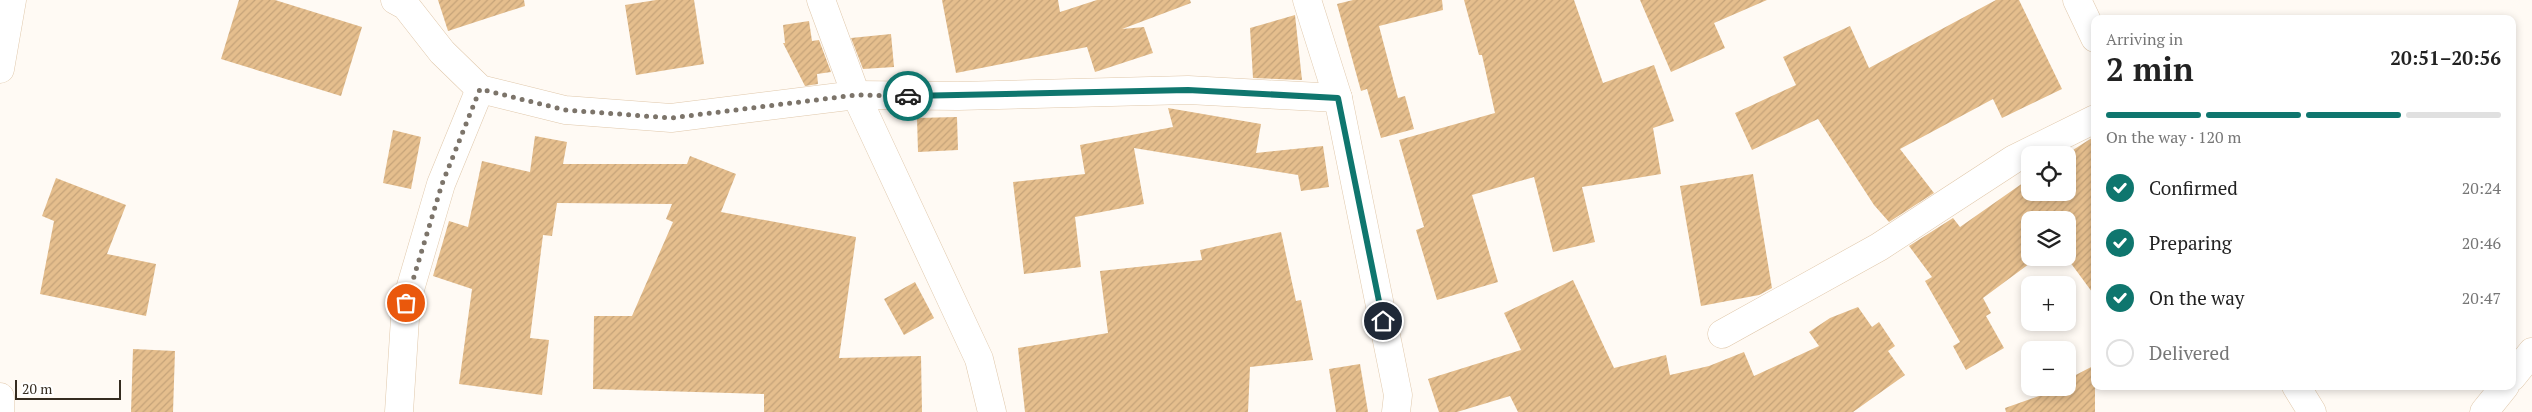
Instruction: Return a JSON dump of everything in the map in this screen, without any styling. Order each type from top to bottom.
[{"type":"street","points":[[0,69],[12,0]]},
{"type":"street","points":[[395,0],[406,6],[442,52],[480,89],[565,110],[671,118],[856,95],[958,96],[1188,90],[1338,98]]},
{"type":"street","points":[[821,0],[856,95],[979,359],[992,412]]},
{"type":"street","points":[[1307,0],[1338,98],[1398,395],[1396,412]]},
{"type":"street","points":[[2081,2],[2091,28]]},
{"type":"street","points":[[399,412],[406,303],[442,184],[480,89]]},
{"type":"street","points":[[1722,334],[1879,247],[2014,159],[2091,121]]},
{"type":"street","points":[[2516,372],[2532,352]]},
{"type":"street","points":[[2298,390],[2312,412]]},
{"type":"street","points":[[2484,412],[2502,390]]},
{"type":"street","points":[[0,397],[0,412]]},
{"type":"building","points":[[239,0],[275,0],[362,27],[341,96],[221,59]]},
{"type":"building","points":[[438,0],[524,0],[525,6],[448,31]]},
{"type":"building","points":[[656,0],[694,0],[704,64],[636,75],[625,5]]},
{"type":"building","points":[[942,0],[1058,0],[1060,12],[1097,0],[1190,0],[1191,3],[1122,29],[1144,27],[1153,53],[1095,72],[1087,47],[956,73]]},
{"type":"building","points":[[1353,0],[1442,0],[1443,10],[1379,26],[1398,98],[1405,96],[1414,129],[1381,138],[1367,89],[1361,91],[1337,4]]},
{"type":"building","points":[[1464,0],[1574,0],[1603,83],[1654,65],[1674,121],[1653,128],[1661,174],[1582,187],[1595,242],[1553,252],[1534,177],[1472,195],[1498,282],[1437,300],[1416,230],[1424,227],[1399,140],[1495,113],[1482,55],[1479,55]]},
{"type":"building","points":[[1640,0],[1767,0],[1714,23],[1725,48],[1671,72]]},
{"type":"building","points":[[1996,0],[2019,0],[2062,89],[2002,118],[1993,99],[1900,149],[1934,193],[1889,222],[1874,205],[1818,119],[1752,150],[1735,113],[1796,85],[1783,57],[1850,26],[1869,68]]},
{"type":"building","points":[[1295,15],[1302,80],[1253,78],[1250,28]]},
{"type":"building","points":[[809,21],[812,41],[819,40],[831,72],[817,74],[818,84],[805,86],[783,43],[785,43],[783,25]]},
{"type":"building","points":[[891,34],[894,67],[863,69],[851,38]]},
{"type":"building","points":[[1168,108],[1261,124],[1256,153],[1323,146],[1329,187],[1301,191],[1298,175],[1134,148],[1144,204],[1075,217],[1081,267],[1024,274],[1013,182],[1085,174],[1080,145],[1173,127]]},
{"type":"building","points":[[957,117],[958,150],[918,152],[917,118]]},
{"type":"building","points":[[393,130],[421,137],[411,189],[383,183]]},
{"type":"building","points":[[535,136],[567,142],[563,164],[687,164],[690,156],[736,174],[721,212],[856,237],[839,358],[921,356],[922,412],[764,412],[764,394],[593,389],[594,316],[632,316],[673,222],[666,219],[672,204],[557,203],[552,236],[543,235],[530,338],[549,340],[542,395],[459,384],[472,289],[433,276],[449,221],[468,227],[482,161],[530,172]]},
{"type":"building","points":[[2091,139],[2091,291],[2073,266],[2076,266],[2076,211],[2021,211],[2021,266],[2026,266],[1983,298],[1991,313],[1986,316],[2004,348],[1966,370],[1953,346],[1960,342],[1925,281],[1932,277],[1909,246],[1953,218],[1960,227],[2021,184],[2021,201],[2076,201],[2076,148]]},
{"type":"building","points":[[1753,174],[1772,288],[1759,295],[1701,306],[1680,186]]},
{"type":"building","points":[[56,178],[126,205],[107,254],[156,264],[146,316],[40,294],[54,221],[42,216]]},
{"type":"building","points":[[1281,232],[1296,301],[1301,300],[1313,360],[1250,367],[1248,412],[1025,412],[1018,348],[1108,333],[1100,271],[1202,260],[1200,250]]},
{"type":"building","points":[[1573,280],[1614,368],[1666,355],[1670,375],[1709,366],[1744,352],[1754,376],[1819,346],[1809,332],[1830,318],[1858,307],[1872,327],[1879,322],[1895,346],[1888,351],[1905,375],[1853,412],[1518,412],[1510,396],[1457,412],[1439,412],[1428,379],[1521,350],[1504,313]]},
{"type":"building","points":[[915,282],[934,318],[904,335],[884,299]]},
{"type":"building","points":[[133,349],[175,351],[173,412],[131,412]]},
{"type":"building","points":[[1360,364],[1368,412],[1336,412],[1329,369]]},
{"type":"building","points":[[2091,367],[2091,390],[2095,390],[2095,412],[2006,412],[2005,408],[2039,396],[2076,396],[2076,375]]},
{"type":"way so far","points":[[406,303],[442,184],[480,89],[565,110],[671,118],[856,95],[908,96]]},
{"type":"route","points":[[908,96],[1188,90],[1338,98],[1383,321]]}]
